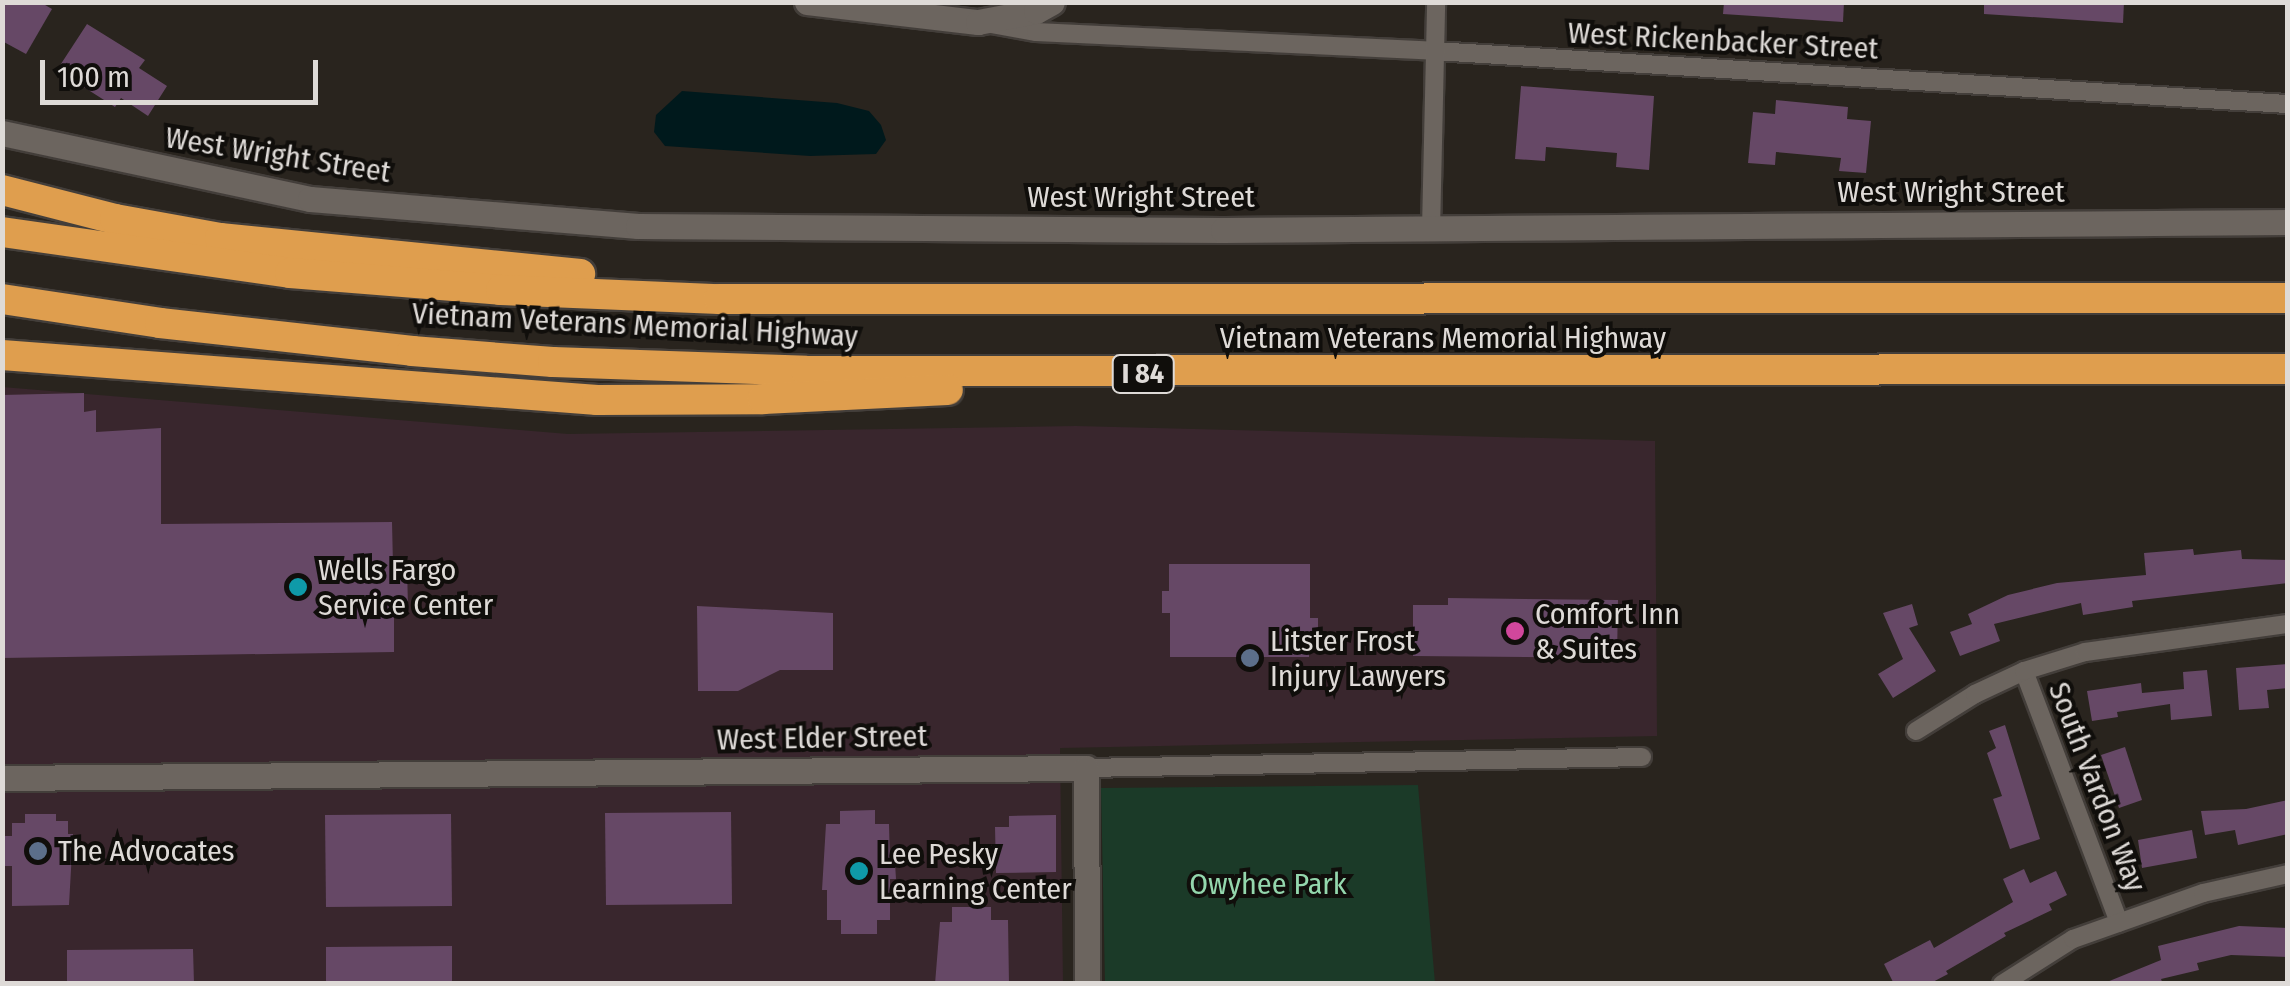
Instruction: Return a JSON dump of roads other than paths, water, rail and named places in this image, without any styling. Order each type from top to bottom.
[{"type":"highway","points":[[2,190],[115,220],[335,252],[937,302]]},
{"type":"highway","name":"Vietnam Veterans Memorial Highway","points":[[2,232],[170,259],[398,283],[607,296],[937,302],[2288,298]]},
{"type":"highway","name":"Vietnam Veterans Memorial Highway","points":[[2,300],[284,338],[553,362],[806,371],[1161,374],[2288,369]]},
{"type":"highway","points":[[2,355],[597,400],[874,395],[1161,374]]},
{"type":"street","points":[[807,2],[978,22],[1036,11],[1052,2]]},
{"type":"street","points":[[1431,230],[1436,2]]},
{"type":"street","name":"West Rickenbacker Street","points":[[978,22],[1036,32],[1435,51],[2288,104]]},
{"type":"street","name":"West Wright Street","points":[[2,134],[310,199],[638,226],[1431,230],[2288,222]]},
{"type":"street","points":[[1916,731],[2024,671],[2140,642],[2288,624]]},
{"type":"street","name":"South Vardon Way","points":[[2024,671],[2119,923]]},
{"type":"street","name":"West Elder Street","points":[[2,778],[1086,768],[1642,757]]},
{"type":"street","points":[[1086,768],[1086,984]]},
{"type":"street","points":[[2002,984],[2073,939],[2203,893],[2288,874]]},
{"type":"water","points":[[682,91],[837,103],[869,111],[881,125],[886,140],[876,154],[810,156],[665,146],[654,132],[656,115]]},
{"type":"place","name":"Wells Fargo Service Center","points":[[298,587]]},
{"type":"place","name":"Comfort Inn & Suites","points":[[1515,631]]},
{"type":"place","name":"Litster Frost Injury Lawyers","points":[[1250,658]]},
{"type":"place","name":"The Advocates","points":[[38,851]]},
{"type":"place","name":"Lee Pesky Learning Center","points":[[859,871]]},
{"type":"park label","name":"Owyhee Park","points":[[1268,884]]}]
